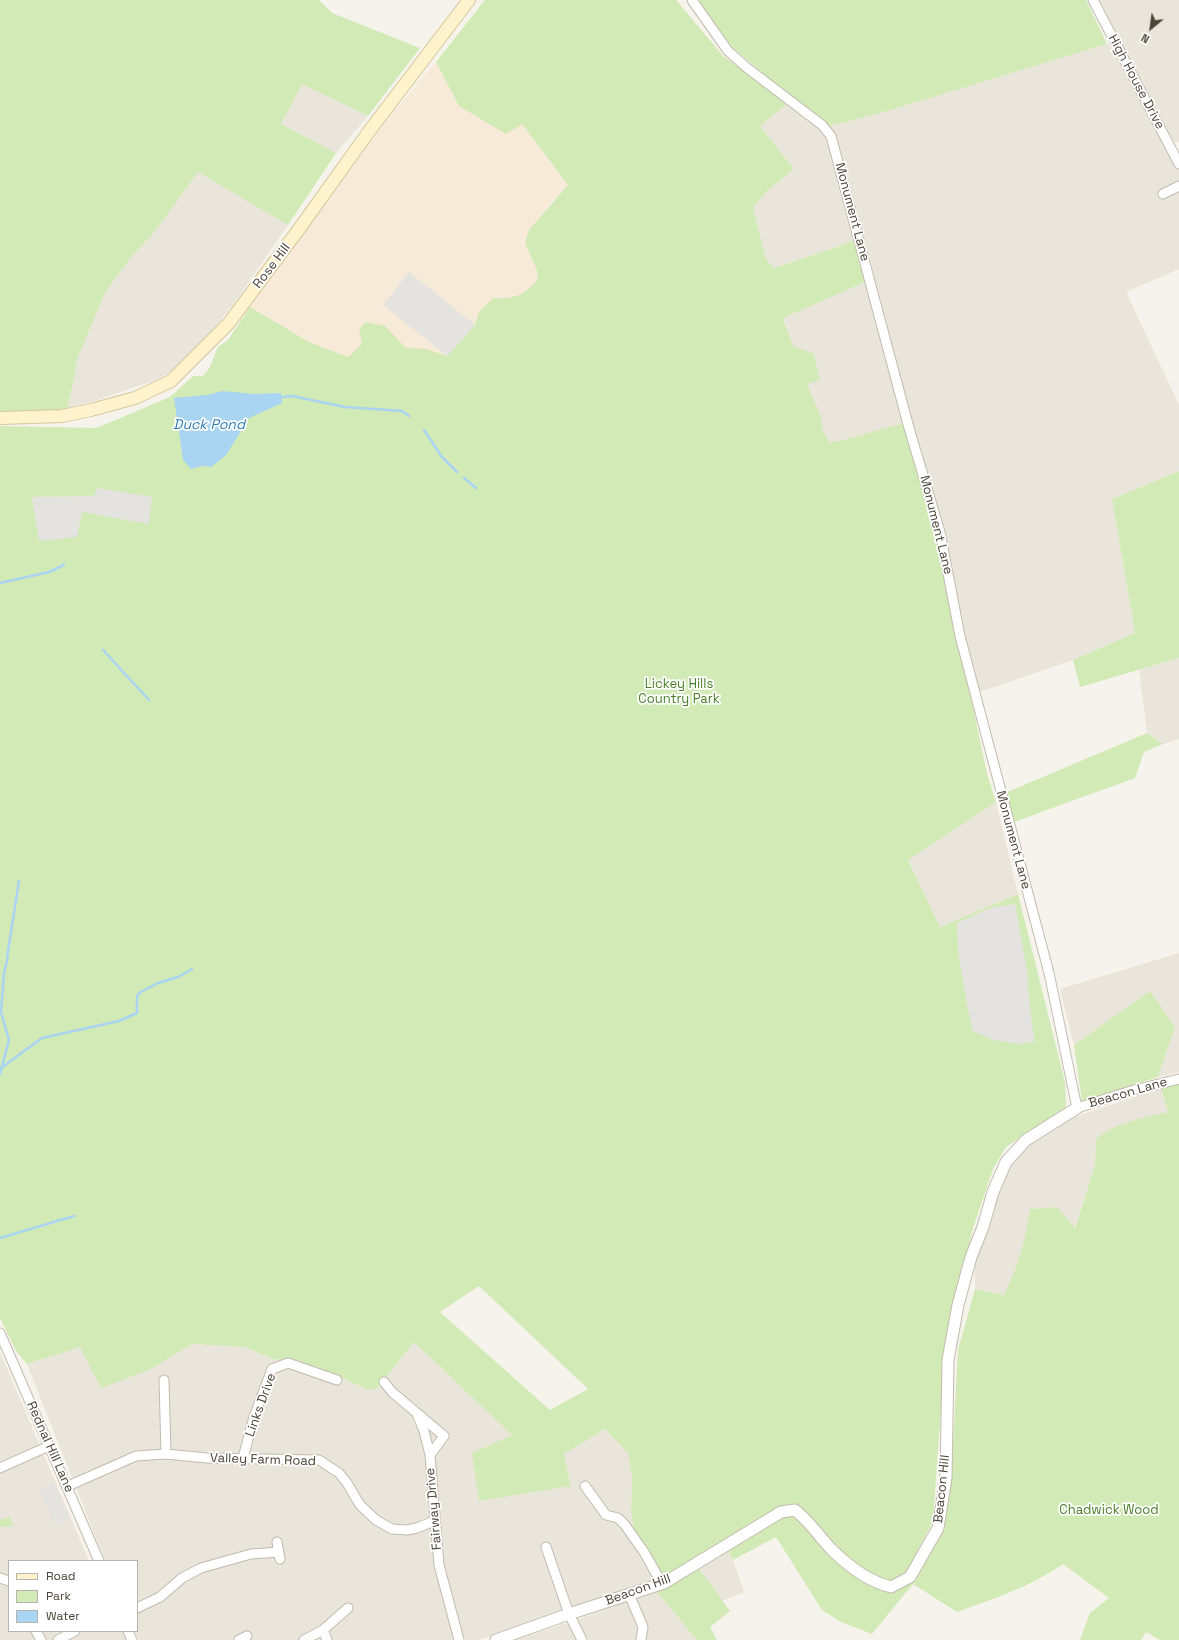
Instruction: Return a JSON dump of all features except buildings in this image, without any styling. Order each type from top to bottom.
[{"type":"main road","name":"Rose Hill","points":[[0,418],[62,416],[91,410],[135,398],[171,380],[229,323],[370,130],[469,0]]},
{"type":"street","name":"Monument Lane","points":[[692,0],[728,51],[751,72],[822,125],[832,136],[909,428],[940,532],[960,636],[1049,974],[1077,1108]]},
{"type":"street","name":"High House Drive","points":[[1093,0],[1179,164]]},
{"type":"street","points":[[1163,194],[1179,186]]},
{"type":"street","name":"Beacon Lane","points":[[1077,1108],[1134,1090],[1179,1079]]},
{"type":"street","name":"Beacon Hill","points":[[496,1640],[569,1614],[662,1584],[781,1512],[795,1510],[807,1520],[830,1548],[859,1573],[878,1584],[891,1587],[910,1577],[938,1528],[946,1478],[948,1360],[958,1305],[971,1257],[983,1227],[993,1192],[1006,1162],[1026,1140],[1077,1108]]},
{"type":"street","name":"Rednal Hill Lane","points":[[0,1333],[68,1486],[99,1560]]},
{"type":"street","name":"Links Drive","points":[[243,1458],[254,1417],[272,1369],[288,1363],[337,1380]]},
{"type":"street","points":[[164,1380],[166,1454]]},
{"type":"street","name":"Fairway Drive","points":[[384,1382],[392,1392],[416,1414],[444,1436],[430,1455],[434,1521],[439,1565],[459,1640]]},
{"type":"street","points":[[416,1414],[424,1432],[430,1455]]},
{"type":"street","points":[[0,1468],[49,1446]]},
{"type":"street","name":"Valley Farm Road","points":[[68,1486],[136,1456],[166,1454],[207,1458],[319,1460],[339,1473],[347,1483],[360,1505],[376,1520],[392,1529],[407,1530],[417,1528],[434,1521]]},
{"type":"street","points":[[585,1486],[606,1515],[618,1518],[625,1525],[644,1552],[662,1584]]},
{"type":"street","points":[[138,1608],[160,1597],[182,1578],[201,1568],[251,1554],[280,1556],[277,1542]]},
{"type":"street","points":[[546,1547],[569,1614],[582,1640]]},
{"type":"street","points":[[629,1594],[643,1627],[641,1640]]},
{"type":"street","points":[[304,1640],[323,1630],[348,1608]]},
{"type":"street","points":[[323,1630],[327,1640]]},
{"type":"street","points":[[58,1640],[73,1632]]},
{"type":"shaded area","points":[[1098,0],[1179,0],[1179,141],[1174,143],[1179,154],[1179,269],[1126,292],[1179,405],[1179,471],[1112,499],[1135,633],[1073,660],[977,693],[944,529],[909,409],[849,180],[835,135],[830,126],[874,115],[1107,44],[1119,43]]},
{"type":"shaded area","points":[[436,62],[459,106],[522,124],[568,186],[549,205],[525,243],[537,270],[538,282],[441,383],[348,357],[308,342],[250,307],[384,123]]},
{"type":"shaded area","points":[[302,84],[368,116],[336,153],[281,124]]},
{"type":"shaded area","points":[[788,103],[825,134],[854,241],[768,270],[753,207],[768,190],[794,169],[760,126]]},
{"type":"shaded area","points":[[198,171],[288,225],[233,305],[202,343],[172,371],[159,379],[91,402],[68,408],[78,357],[105,293],[131,257],[153,234]]},
{"type":"shaded area","points":[[409,272],[475,325],[447,356],[383,305]]},
{"type":"shaded area","points":[[865,282],[904,423],[828,445],[783,317]]},
{"type":"shaded area","points":[[97,488],[152,497],[149,524],[82,512],[77,537],[39,541],[32,497],[94,496]]},
{"type":"shaded area","points":[[1179,658],[1179,739],[1163,744],[1147,733],[1139,670]]},
{"type":"shaded area","points":[[996,802],[1018,894],[940,927],[908,859]]},
{"type":"shaded area","points":[[1015,904],[1028,976],[1032,1025],[1035,1041],[1021,1044],[993,1040],[973,1031],[958,950],[957,923],[990,908]]},
{"type":"shaded area","points":[[1179,953],[1179,1072],[1158,1077],[1175,1027],[1150,991],[1074,1045],[1060,989]]},
{"type":"shaded area","points":[[1161,1088],[1168,1112],[1127,1123],[1096,1139],[1095,1165],[1074,1229],[1057,1207],[1031,1209],[1026,1236],[1014,1275],[1004,1295],[975,1289],[975,1262],[997,1192],[1011,1162],[1033,1142],[1075,1117]]},
{"type":"shaded area","points":[[414,1342],[512,1435],[571,1485],[564,1454],[605,1429],[628,1453],[632,1477],[631,1512],[657,1581],[479,1640],[139,1640],[135,1632],[138,1632],[138,1560],[105,1560],[27,1364],[80,1347],[149,1370],[192,1344],[245,1347],[273,1359],[287,1361],[343,1378],[368,1390],[377,1388]]},
{"type":"shaded area","points":[[0,1352],[89,1560],[8,1560],[8,1632],[122,1632],[126,1640],[0,1640]]},
{"type":"shaded area","points":[[54,1483],[70,1521],[54,1525],[39,1490]]},
{"type":"shaded area","points":[[728,1550],[744,1592],[722,1601],[697,1566]]},
{"type":"shaded area","points":[[656,1591],[697,1640],[516,1640],[579,1619]]},
{"type":"green space","points":[[0,0],[319,0],[332,13],[420,48],[368,116],[302,84],[281,124],[336,153],[288,225],[198,172],[153,234],[131,257],[105,293],[78,357],[68,408],[55,412],[0,415]]},
{"type":"green space","points":[[485,0],[676,0],[723,56],[788,103],[760,126],[794,169],[768,190],[753,207],[766,259],[774,268],[854,241],[865,282],[783,318],[793,346],[814,354],[820,380],[807,384],[821,417],[822,428],[829,443],[904,423],[936,530],[987,774],[996,802],[908,860],[940,927],[1018,894],[1065,1082],[1066,1107],[1006,1147],[993,1169],[973,1228],[945,1350],[933,1521],[907,1571],[914,1583],[944,1530],[951,1483],[958,1350],[975,1289],[1004,1295],[1021,1253],[1030,1209],[1057,1207],[1075,1228],[1095,1165],[1096,1139],[1112,1128],[1168,1112],[1161,1088],[1179,1083],[1179,1640],[1160,1640],[1146,1632],[1141,1640],[1080,1640],[1090,1613],[1109,1598],[1063,1564],[1025,1585],[957,1612],[913,1584],[872,1634],[841,1622],[822,1610],[776,1537],[733,1560],[728,1550],[657,1581],[637,1547],[631,1512],[632,1477],[628,1453],[605,1429],[564,1454],[571,1486],[479,1501],[472,1453],[512,1435],[414,1342],[377,1388],[368,1390],[343,1378],[287,1361],[273,1359],[245,1347],[192,1344],[149,1370],[101,1388],[80,1347],[27,1364],[16,1351],[0,1318],[0,426],[94,428],[170,397],[193,376],[203,376],[210,367],[218,347],[228,340],[250,307],[309,342],[348,357],[362,344],[359,330],[365,322],[385,326],[406,348],[426,349],[447,356],[475,325],[479,312],[493,298],[513,297],[527,290],[538,280],[537,270],[525,243],[529,230],[568,185],[522,124],[506,134],[459,106],[436,62]],"holes":[[[479,1286],[588,1389],[550,1410],[440,1312]]]},
{"type":"green space","points":[[698,0],[1086,0],[1107,44],[874,115],[830,126],[773,82],[732,47]]},
{"type":"green space","points":[[1179,471],[1179,658],[1080,687],[1073,660],[1135,633],[1112,499]]},
{"type":"green space","points":[[1147,733],[1163,744],[1144,752],[1135,778],[1014,822],[1005,793]]},
{"type":"green space","points":[[1150,991],[1175,1027],[1158,1077],[1082,1101],[1074,1045]]},
{"type":"green space","points":[[10,1517],[13,1526],[0,1527],[0,1520]]},
{"type":"green space","points":[[697,1566],[730,1611],[710,1627],[717,1640],[697,1640],[656,1591]]},
{"type":"water","name":"Duck Pond","points":[[223,391],[253,394],[281,393],[282,403],[249,418],[226,455],[211,467],[201,466],[191,469],[183,460],[174,398],[207,395]]},
{"type":"waterway","points":[[282,397],[292,396],[345,407],[402,411],[409,416]]},
{"type":"waterway","points":[[424,430],[442,457],[457,472]]},
{"type":"waterway","points":[[464,478],[476,488]]},
{"type":"waterway","points":[[0,583],[49,572],[64,565]]},
{"type":"waterway","points":[[103,650],[149,700]]},
{"type":"waterway","points":[[0,1074],[9,1040],[1,1012],[4,973],[19,881]]},
{"type":"waterway","points":[[1,1068],[42,1038],[119,1021],[137,1013],[137,997],[139,993],[158,983],[178,977],[192,969]]},
{"type":"waterway","points":[[0,1238],[74,1216]]},
{"type":"park label","name":"Lickey Hills Country Park","points":[[679,692]]},
{"type":"park label","name":"Chadwick Wood","points":[[1109,1510]]}]
